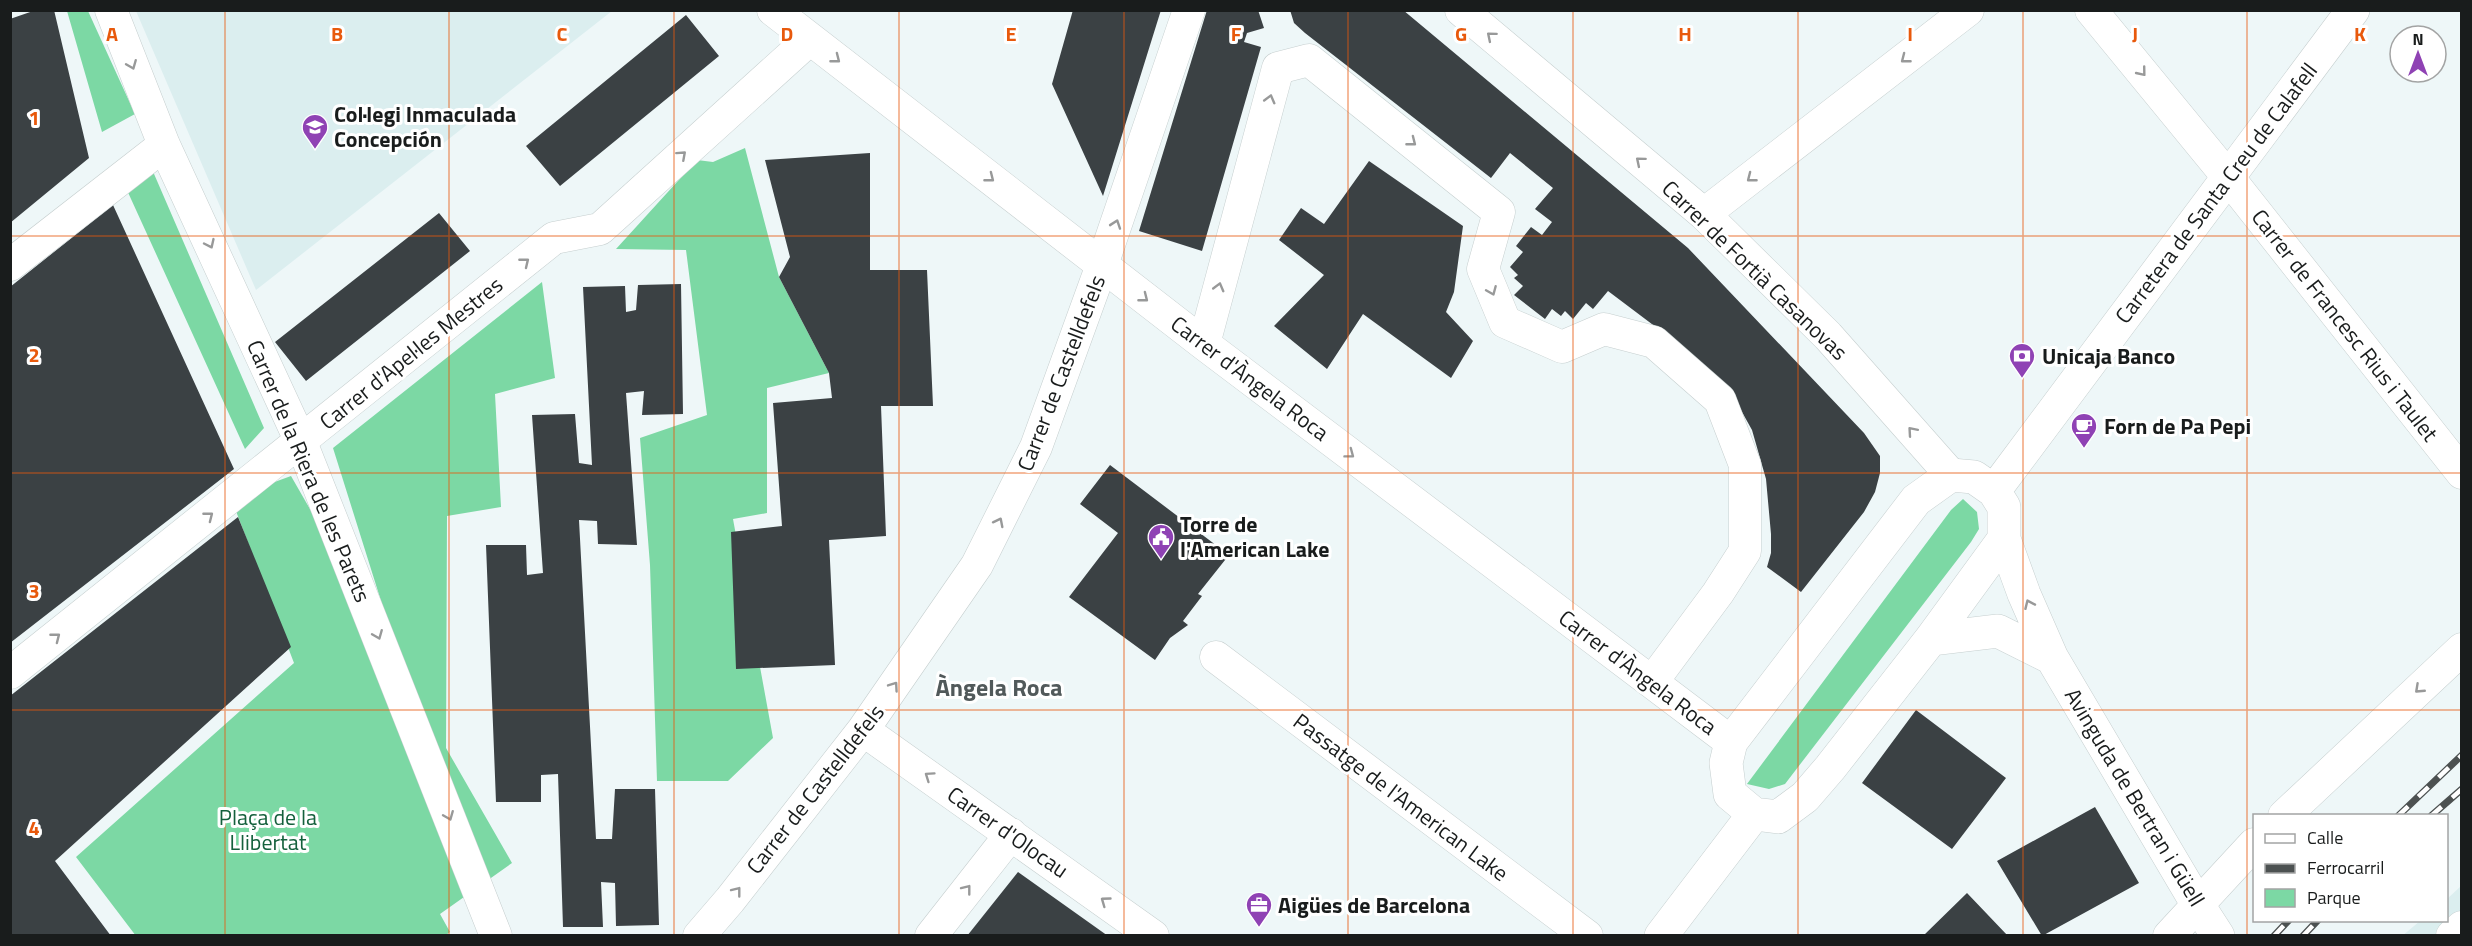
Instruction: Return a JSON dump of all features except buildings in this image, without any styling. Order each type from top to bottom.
[{"type":"street","name":"Carrer de la Riera de les Parets","points":[[111,10],[164,145],[302,442],[496,936]]},
{"type":"street","name":"Carrer d'Àngela Roca","points":[[773,10],[1204,344],[1731,742]]},
{"type":"street","name":"Carrer de Castelldefels","points":[[699,936],[730,900],[863,730],[977,565],[1036,447],[1102,265],[1189,10]]},
{"type":"street","name":"Carrer de Fortià Casanovas","points":[[1461,10],[1704,214],[1828,336],[1951,475]]},
{"type":"street","points":[[1704,214],[1968,10]]},
{"type":"street","name":"Carrer de Francesc Rius i Taulet","points":[[2091,10],[2228,177],[2462,473]]},
{"type":"street","name":"Carretera de Santa Creu de Calafell","points":[[1994,491],[2353,10]]},
{"type":"street","name":"Carrer d'Apel·les Mestres","points":[[10,673],[302,442],[554,238],[600,229],[810,39]]},
{"type":"street","points":[[1204,344],[1278,69],[1309,60],[1499,212],[1483,269],[1505,322],[1562,347],[1604,329],[1654,342],[1720,400],[1745,465],[1745,551],[1718,593],[1652,682]]},
{"type":"street","points":[[10,265],[164,145]]},
{"type":"street","points":[[1951,475],[1974,477],[1994,491],[2004,507],[2004,539],[1931,639],[1805,797],[1778,817],[1754,814],[1730,794],[1726,763],[1731,742],[1916,500],[1951,475]]},
{"type":"street","name":"Avinguda de Bertran i Güell","points":[[2004,539],[2024,594],[2052,658],[2218,936]]},
{"type":"street","points":[[1931,639],[1998,631],[2052,658]]},
{"type":"street","points":[[2286,814],[2462,649]]},
{"type":"street","name":"Passatge de l'American Lake","points":[[1216,657],[1587,936]]},
{"type":"street","name":"Carrer d'Olocau","points":[[863,730],[1153,936]]},
{"type":"street","points":[[1661,936],[1754,814]]},
{"type":"street","points":[[931,936],[1011,834]]},
{"type":"street","points":[[2169,936],[2253,845]]},
{"type":"street","points":[[2452,936],[2462,927]]},
{"type":"shaded area","name":"Col·legi Inmaculada Concepción","points":[[136,11],[612,11],[256,290]]},
{"type":"shaded area","points":[[2461,886],[2461,935],[2402,936],[2419,922],[2448,922],[2448,898]]},
{"type":"green space","points":[[67,11],[88,11],[135,114],[102,132]]},
{"type":"green space","points":[[745,148],[779,277],[829,373],[767,388],[767,513],[733,519],[773,738],[728,781],[657,781],[650,565],[640,438],[707,415],[686,250],[616,249],[697,160],[713,162]]},
{"type":"green space","points":[[148,160],[264,428],[245,449],[126,188]]},
{"type":"green space","name":"Plaça de la Llibertat","points":[[542,282],[555,378],[495,394],[501,507],[447,516],[446,748],[512,863],[440,914],[450,932],[446,935],[136,936],[76,857],[294,663],[231,498],[291,476],[403,671],[333,448]]},
{"type":"green space","points":[[1963,499],[1977,512],[1979,529],[1971,542],[1785,784],[1769,789],[1747,784],[1951,510]]},
{"type":"railway","points":[[2400,814],[2462,755]]},
{"type":"railway","points":[[2433,814],[2462,789]]},
{"type":"railway","points":[[2274,936],[2287,922]]},
{"type":"railway","points":[[2303,936],[2316,922]]},
{"type":"place","name":"Col·legi Inmaculada Concepción","points":[[315,150]]},
{"type":"place","name":"Unicaja Banco","points":[[2022,379]]},
{"type":"place","name":"Forn de Pa Pepi","points":[[2084,449]]},
{"type":"place","name":"Torre de l'American Lake","points":[[1161,560]]},
{"type":"place","name":"Aigües de Barcelona","points":[[1259,928]]},
{"type":"district","name":"Àngela Roca","points":[[999,687]]}]
